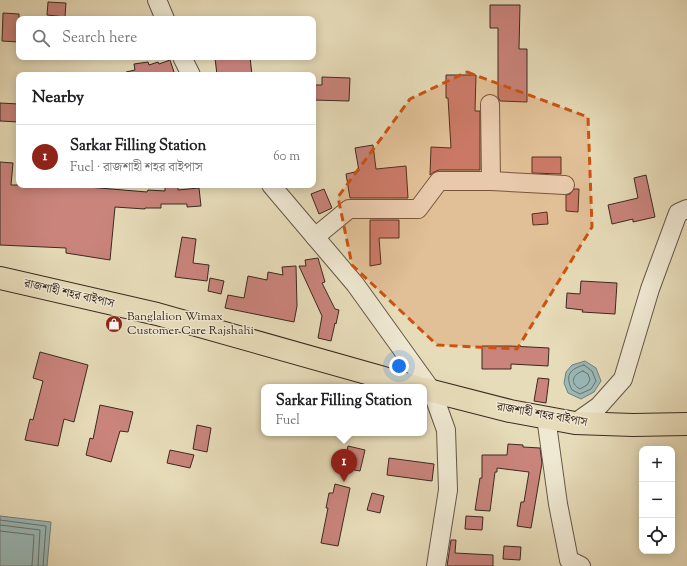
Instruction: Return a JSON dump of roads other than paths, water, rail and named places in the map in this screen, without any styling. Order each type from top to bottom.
[{"type":"highway","name":"রাজশাহী শহর বাইপাস","points":[[0,278],[157,314],[406,384]]},
{"type":"highway","name":"রাজশাহী শহর বাইপাস","points":[[427,390],[510,411],[575,423],[634,425],[687,424]]},
{"type":"street","points":[[157,0],[163,16]]},
{"type":"street","points":[[184,60],[190,72]]},
{"type":"street","points":[[490,104],[491,181]]},
{"type":"street","points":[[315,237],[349,209],[418,209],[439,181],[491,181],[565,185]]},
{"type":"street","points":[[274,188],[355,284],[421,384]]},
{"type":"street","points":[[575,423],[599,406],[623,379],[650,289],[678,213],[687,209]]},
{"type":"street","points":[[427,395],[446,430],[448,490],[436,566]]},
{"type":"street","points":[[546,417],[558,504],[569,560],[581,566]]},
{"type":"water","points":[[585,361],[596,368],[601,381],[594,392],[581,399],[568,393],[564,383],[566,372],[572,365]]},
{"type":"water","points":[[0,516],[51,522],[47,566],[0,566]]},
{"type":"place","name":"Banglalion Wimax Customer Care Rajshahi","points":[[114,324]]},
{"type":"place","name":"Sarkar Filling Station","points":[[344,482]]}]
